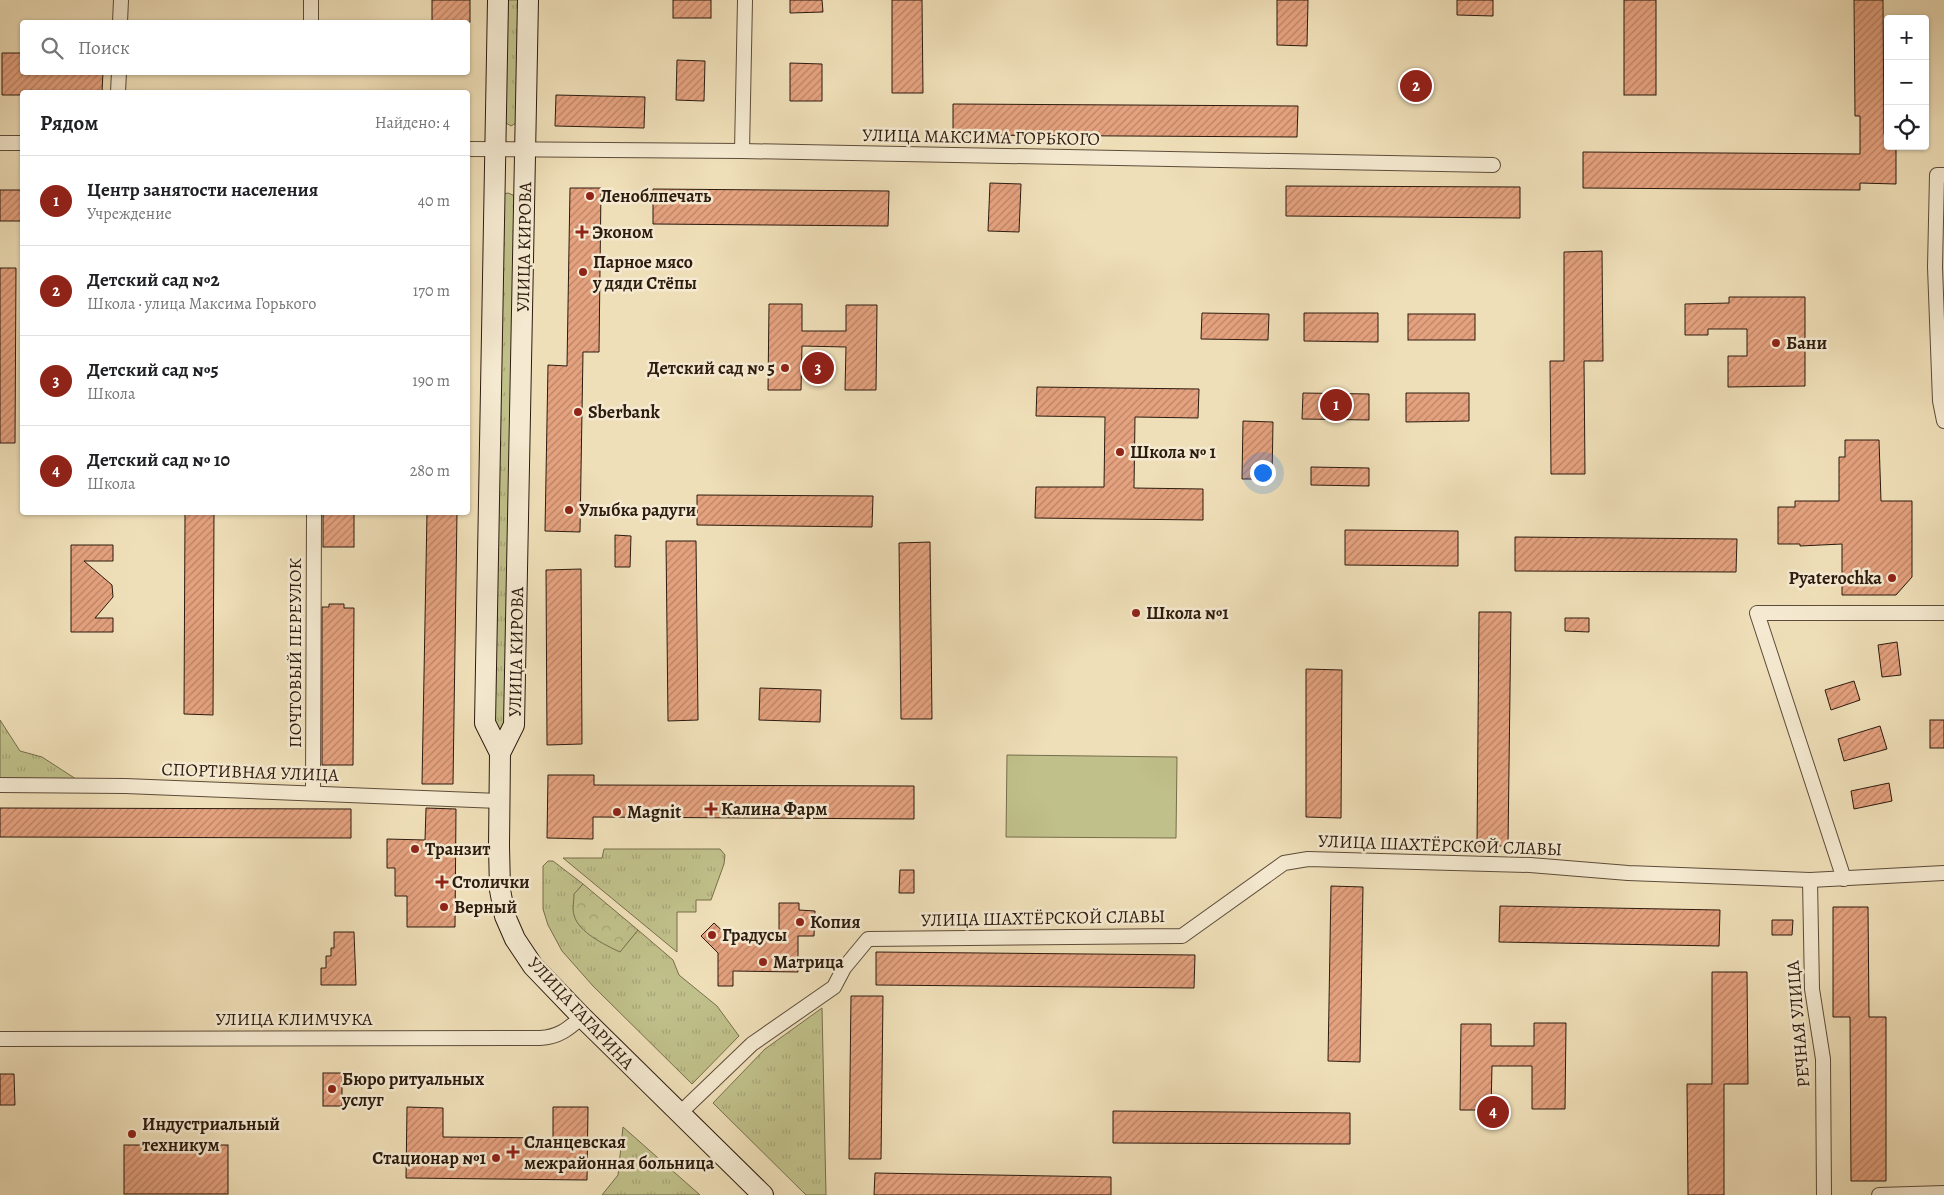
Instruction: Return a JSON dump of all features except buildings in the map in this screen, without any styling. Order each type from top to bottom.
[{"type":"main road","name":"УЛИЦА КИРОВА","points":[[498,0],[485,723],[500,753]]},
{"type":"main road","name":"УЛИЦА КИРОВА","points":[[500,753],[514,725],[528,0]]},
{"type":"main road","name":"УЛИЦА ГАГАРИНА","points":[[500,753],[500,890],[505,916],[515,939],[533,966],[582,1017],[763,1195]]},
{"type":"street","points":[[120,20],[121,0]]},
{"type":"street","points":[[311,20],[312,0]]},
{"type":"street","points":[[742,151],[745,0]]},
{"type":"street","points":[[118,90],[119,75]]},
{"type":"street","points":[[0,143],[20,143]]},
{"type":"street","name":"УЛИЦА МАКСИМА ГОРЬКОГО","points":[[470,149],[742,151],[1493,165]]},
{"type":"street","points":[[1944,175],[1937,175],[1935,267],[1940,401],[1944,421]]},
{"type":"street","name":"ПОЧТОВЫЙ ПЕРЕУЛОК","points":[[313,793],[314,515]]},
{"type":"street","points":[[1844,879],[1757,613],[1944,613]]},
{"type":"street","name":"СПОРТИВНАЯ УЛИЦА","points":[[0,785],[125,786],[499,801]]},
{"type":"street","name":"УЛИЦА ШАХТЁРСКОЙ СЛАВЫ","points":[[679,1114],[752,1044],[834,987],[844,968],[868,939],[1182,936],[1284,863],[1308,859],[1530,865],[1628,873],[1810,880],[1944,873]]},
{"type":"street","name":"РЕЧНАЯ УЛИЦА","points":[[1810,880],[1812,989],[1823,1059],[1824,1195]]},
{"type":"street","name":"УЛИЦА КЛИМЧУКА","points":[[0,1039],[540,1038],[554,1037],[564,1032],[582,1017]]},
{"type":"street","points":[[1879,1195],[1944,1193]]},
{"type":"green space","points":[[507,0],[519,0],[516,123],[511,126],[506,123],[505,119]]},
{"type":"green space","points":[[503,194],[513,195],[514,199],[506,727],[503,732],[495,732]]},
{"type":"green space","points":[[0,720],[20,751],[42,757],[76,779],[0,778]]},
{"type":"green space","points":[[1007,755],[1177,757],[1176,838],[1006,837]]},
{"type":"green space","points":[[604,849],[720,849],[725,855],[724,864],[711,900],[696,900],[696,912],[677,912],[677,952],[563,858],[602,858]]},
{"type":"green space","points":[[548,861],[553,861],[583,884],[574,895],[620,951],[638,930],[673,960],[679,975],[717,1006],[739,1036],[692,1084],[593,986],[562,951],[548,925],[543,909],[543,866]]},
{"type":"green space","points":[[583,884],[638,930],[620,952],[586,932],[577,921],[573,910],[574,894]]},
{"type":"green space","points":[[822,1008],[826,1195],[806,1195],[713,1103],[765,1049]]},
{"type":"green space","points":[[623,1127],[700,1195],[602,1195],[618,1175]]},
{"type":"place","name":"Детский сад №2","points":[[1416,86]]},
{"type":"place","name":"Леноблпечать","points":[[590,196]]},
{"type":"place","name":"Эконом","points":[[582,232]]},
{"type":"place","name":"Парное мясо у дяди Стёпы","points":[[583,272]]},
{"type":"place","name":"Бани","points":[[1776,343]]},
{"type":"place","name":"Детский сад № 5","points":[[785,368]]},
{"type":"place","name":"Детский сад №5","points":[[818,368]]},
{"type":"place","name":"Центр занятости населения","points":[[1336,405]]},
{"type":"place","name":"Sberbank","points":[[578,412]]},
{"type":"place","name":"Школа № 1","points":[[1120,452]]},
{"type":"place","name":"Улыбка радуги","points":[[569,510]]},
{"type":"place","name":"Pyaterochka","points":[[1892,578]]},
{"type":"place","name":"Школа №1","points":[[1136,613]]},
{"type":"place","name":"Калина Фарм","points":[[711,809]]},
{"type":"place","name":"Magnit","points":[[617,812]]},
{"type":"place","name":"Транзит","points":[[415,849]]},
{"type":"place","name":"Столички","points":[[442,882]]},
{"type":"place","name":"Верный","points":[[444,907]]},
{"type":"place","name":"Копия","points":[[800,922]]},
{"type":"place","name":"Градусы","points":[[712,935]]},
{"type":"place","name":"Матрица","points":[[763,962]]},
{"type":"place","name":"Бюро ритуальных услуг","points":[[332,1089]]},
{"type":"place","name":"Детский сад № 10","points":[[1493,1112]]},
{"type":"place","name":"Индустриальный техникум","points":[[132,1134]]},
{"type":"place","name":"Сланцевская межрайонная больница","points":[[513,1152]]},
{"type":"place","name":"Стационар №1","points":[[496,1158]]}]
